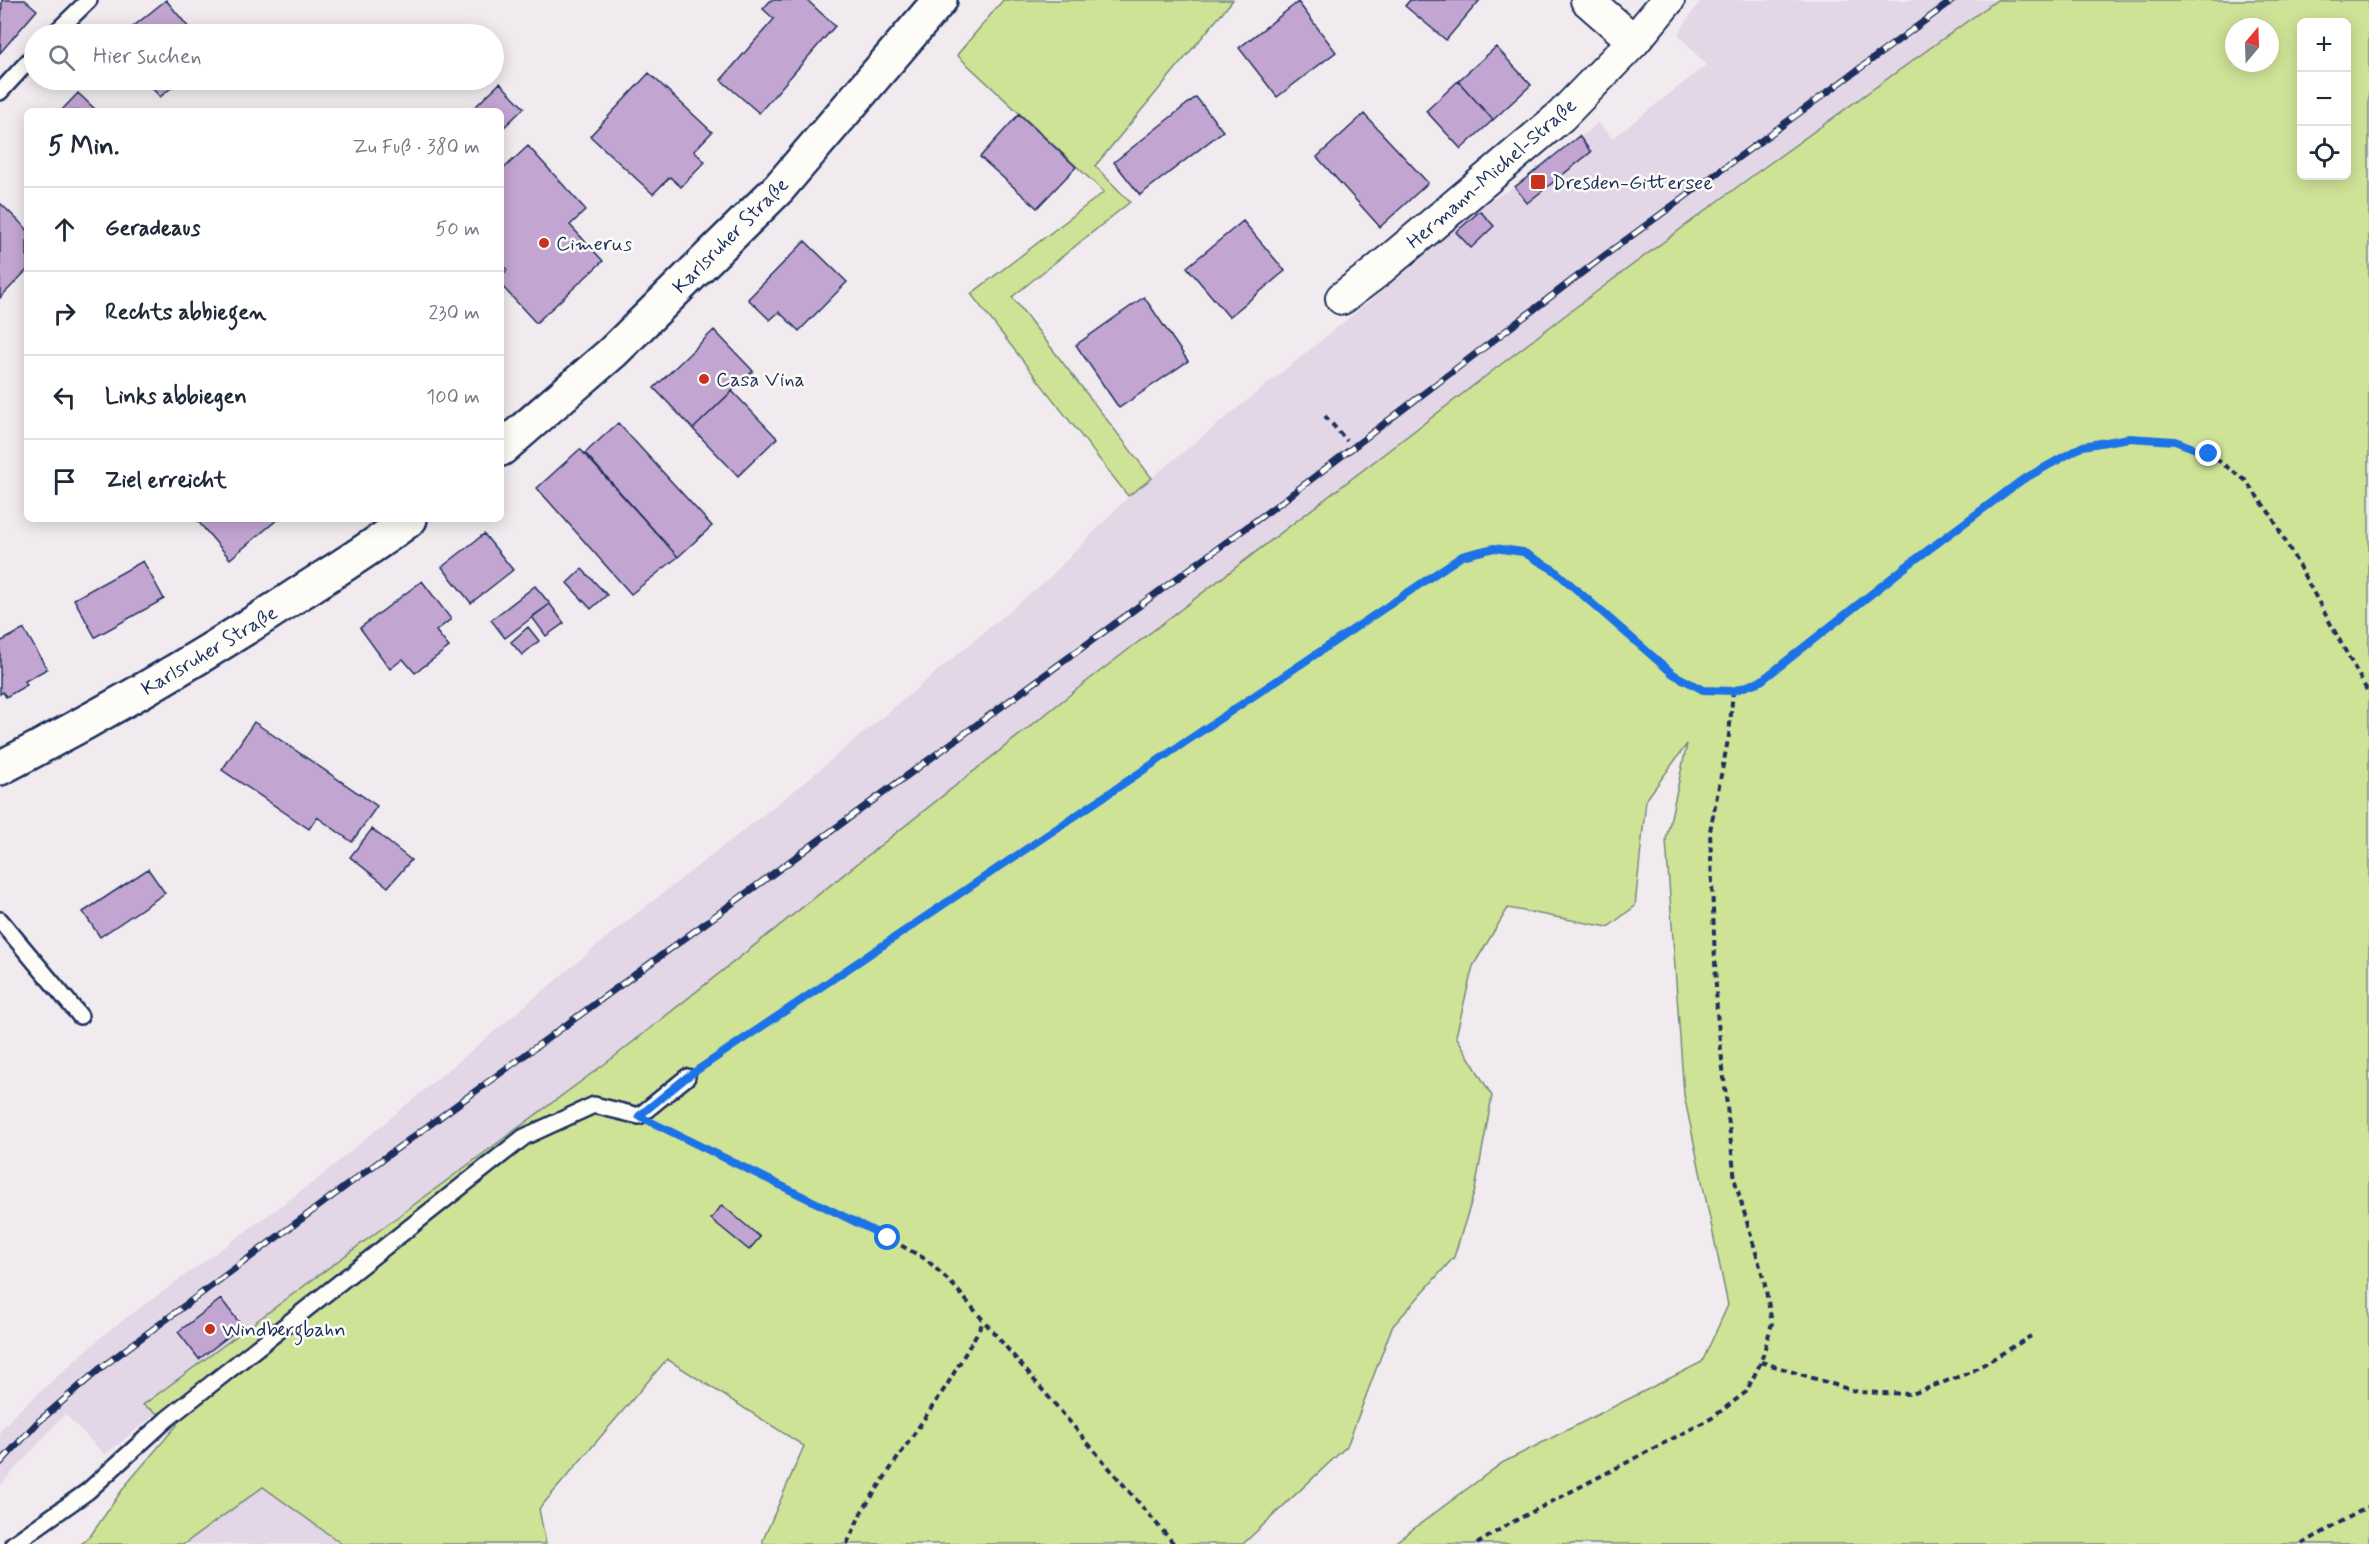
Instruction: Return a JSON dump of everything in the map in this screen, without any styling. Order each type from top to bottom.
[{"type":"main road","name":"Karlsruher Straße","points":[[504,447],[613,352],[779,188],[940,0]]},
{"type":"main road","name":"Karlsruher Straße","points":[[0,768],[83,725],[229,640],[406,522]]},
{"type":"street","points":[[1587,0],[1634,41]]},
{"type":"street","name":"Hermann-Michel-Straße","points":[[1342,298],[1375,273],[1561,116],[1634,41],[1668,0]]},
{"type":"lane","points":[[64,24],[89,0]]},
{"type":"lane","points":[[0,92],[24,66]]},
{"type":"lane","points":[[0,920],[80,1016]]},
{"type":"lane","points":[[13,1544],[88,1491],[167,1419],[524,1137],[594,1105],[639,1116],[687,1077]]},
{"type":"path","points":[[1325,416],[1347,441]]},
{"type":"path","points":[[687,1077],[1462,556],[1494,548],[1523,552],[1554,570],[1673,674],[1703,690],[1733,691],[1761,681],[1908,565],[2022,480],[2083,446],[2129,438],[2175,441],[2209,454],[2245,480],[2271,515],[2369,694]]},
{"type":"path","points":[[1477,1544],[1507,1525],[1712,1419],[1746,1392],[1761,1362],[1772,1323],[1764,1280],[1735,1181],[1717,1013],[1710,831],[1729,735],[1733,691]]},
{"type":"path","points":[[639,1116],[888,1238],[927,1260],[954,1286],[1174,1544]]},
{"type":"path","points":[[846,1544],[862,1511],[946,1385],[984,1321]]},
{"type":"path","points":[[1761,1362],[1858,1392],[1912,1394],[1971,1372],[2031,1336]]},
{"type":"path","points":[[2302,1544],[2369,1506]]},
{"type":"shaded area","points":[[1701,0],[1997,0],[1752,176],[1576,307],[1086,682],[614,1057],[144,1404],[157,1413],[105,1455],[65,1414],[0,1486],[0,1431],[15,1414],[107,1332],[315,1181],[617,929],[795,790],[1049,578],[1129,496],[1392,283],[1483,204],[1515,187],[1598,123],[1613,138],[1706,65],[1678,34]]},
{"type":"shaded area","points":[[263,1487],[342,1544],[184,1544]]},
{"type":"green space","points":[[1003,0],[1233,0],[1095,166],[1130,202],[1012,297],[1152,478],[1128,496],[971,294],[1104,192],[957,55]]},
{"type":"green space","points":[[1997,0],[2369,0],[2369,1544],[1393,1544],[1502,1463],[1702,1362],[1728,1305],[1684,1095],[1666,840],[1687,744],[1646,800],[1635,906],[1608,927],[1508,908],[1473,966],[1456,1036],[1492,1096],[1475,1190],[1454,1257],[1392,1327],[1347,1446],[1243,1544],[763,1544],[804,1446],[667,1359],[539,1509],[546,1544],[342,1544],[263,1487],[184,1544],[81,1544],[91,1535],[125,1486],[177,1425],[143,1405],[614,1057],[1086,682],[1576,307],[1752,176]]},
{"type":"building","points":[[2,0],[25,0],[37,10],[0,53]]},
{"type":"building","points":[[166,0],[186,24],[136,24]]},
{"type":"building","points":[[771,0],[807,0],[835,26],[759,113],[721,80],[774,19],[763,9]]},
{"type":"building","points":[[1410,0],[1480,0],[1446,40],[1405,6]]},
{"type":"building","points":[[1298,2],[1336,52],[1277,97],[1239,48]]},
{"type":"building","points":[[1496,47],[1531,85],[1493,120],[1458,81]]},
{"type":"building","points":[[649,73],[712,132],[694,151],[705,162],[681,187],[670,177],[653,194],[590,136]]},
{"type":"building","points":[[1458,81],[1493,120],[1461,149],[1426,111]]},
{"type":"building","points":[[504,87],[524,108],[504,127],[504,108],[475,107],[493,90],[504,90]]},
{"type":"building","points":[[154,90],[169,90],[160,97]]},
{"type":"building","points":[[78,93],[94,108],[64,108]]},
{"type":"building","points":[[1196,97],[1223,131],[1140,195],[1114,162]]},
{"type":"building","points":[[1019,114],[1076,167],[1037,208],[980,157]]},
{"type":"building","points":[[1364,114],[1428,183],[1380,227],[1317,157]]},
{"type":"building","points":[[1579,136],[1591,152],[1527,203],[1515,187]]},
{"type":"building","name":"Cimerus","points":[[528,146],[586,210],[570,225],[603,261],[536,323],[504,288],[504,273],[507,270],[504,267],[504,168]]},
{"type":"building","points":[[0,203],[24,226],[24,273],[0,298]]},
{"type":"building","points":[[1480,211],[1494,226],[1471,248],[1456,232]]},
{"type":"building","points":[[1243,221],[1285,271],[1229,317],[1187,267]]},
{"type":"building","points":[[805,241],[847,282],[799,331],[779,312],[770,320],[748,299]]},
{"type":"building","points":[[1144,297],[1188,361],[1119,408],[1076,345]]},
{"type":"building","name":"Casa Vina","points":[[714,330],[753,371],[693,429],[654,388]]},
{"type":"building","points":[[732,391],[777,438],[738,476],[693,429]]},
{"type":"building","points":[[618,423],[712,526],[678,557],[585,453]]},
{"type":"building","points":[[580,449],[678,557],[631,594],[537,488]]},
{"type":"building","points":[[199,522],[274,522],[230,559]]},
{"type":"building","points":[[484,534],[513,570],[471,603],[442,567]]},
{"type":"building","points":[[143,561],[164,599],[95,637],[74,599]]},
{"type":"building","points":[[582,569],[607,595],[591,609],[567,583]]},
{"type":"building","points":[[422,581],[451,619],[436,631],[449,647],[415,673],[403,659],[390,669],[360,628]]},
{"type":"building","points":[[535,586],[550,604],[505,638],[491,620]]},
{"type":"building","points":[[550,604],[564,623],[546,636],[532,617]]},
{"type":"building","points":[[528,627],[539,641],[522,655],[511,642]]},
{"type":"building","points":[[24,629],[47,669],[25,681],[27,685],[6,697],[3,692],[0,694],[0,642]]},
{"type":"building","points":[[254,722],[377,806],[352,842],[317,817],[309,829],[222,770]]},
{"type":"building","points":[[372,829],[411,860],[388,887],[350,857]]},
{"type":"building","points":[[148,869],[165,893],[100,937],[83,912]]},
{"type":"building","points":[[722,1205],[760,1237],[749,1250],[711,1219]]},
{"type":"building","name":"Windbergbahn","points":[[221,1299],[242,1326],[199,1359],[178,1332]]},
{"type":"railway","points":[[0,1463],[37,1423],[102,1367],[1284,500],[1604,256],[1953,0]]},
{"type":"place","name":"Dresden-Gittersee","points":[[1538,182]]},
{"type":"place","name":"Cimerus","points":[[544,243]]},
{"type":"place","name":"Casa Vina","points":[[704,379]]},
{"type":"place","name":"Windbergbahn","points":[[210,1329]]},
{"type":"route","points":[[888,1238],[639,1116],[687,1077],[1462,556],[1494,548],[1523,552],[1554,570],[1673,674],[1703,690],[1733,691],[1761,681],[1908,565],[2022,480],[2083,446],[2129,438],[2175,441],[2209,454]]}]
